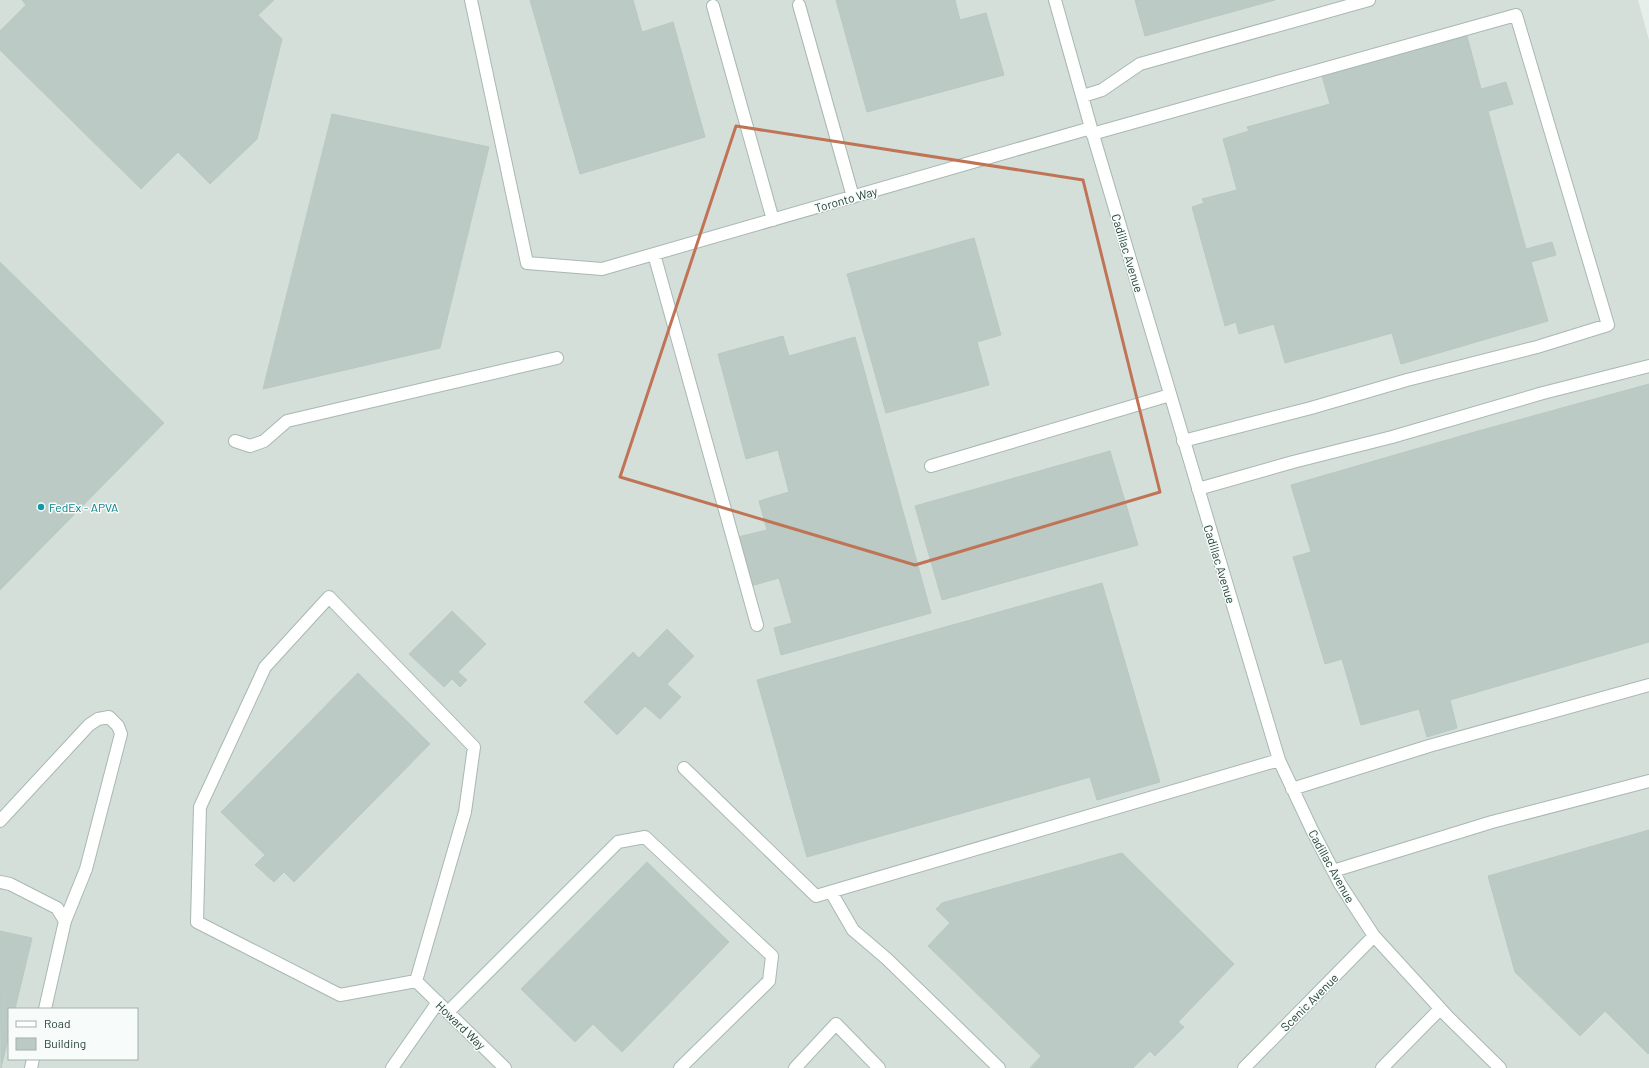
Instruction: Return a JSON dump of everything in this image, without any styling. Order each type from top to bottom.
[{"type":"street","name":"Toronto Way","points":[[472,0],[527,263],[602,269],[853,197],[1516,15],[1608,325],[1537,347],[1407,380],[1311,408],[1184,440]]},
{"type":"street","name":"Cadillac Avenue","points":[[1055,0],[1092,131],[1279,760],[1333,870],[1374,936],[1440,1008],[1500,1068]]},
{"type":"street","points":[[1083,96],[1102,90],[1140,64],[1369,0]]},
{"type":"street","points":[[799,5],[853,197]]},
{"type":"street","points":[[713,6],[772,220]]},
{"type":"street","points":[[654,254],[757,625]]},
{"type":"street","points":[[234,441],[250,446],[264,441],[287,421],[556,358]]},
{"type":"street","points":[[1198,489],[1293,462],[1392,437],[1543,393],[1649,366]]},
{"type":"street","points":[[931,466],[1170,395]]},
{"type":"street","points":[[329,597],[474,747],[465,812],[416,982],[340,995],[197,922],[200,807],[265,667],[329,597]]},
{"type":"street","points":[[1292,789],[1429,746],[1649,685]]},
{"type":"street","points":[[0,821],[89,725],[98,720],[109,717],[118,726],[121,734],[86,869],[65,921],[45,1008]]},
{"type":"street","points":[[684,768],[816,896],[1279,760]]},
{"type":"street","points":[[1333,870],[1492,822],[1649,781]]},
{"type":"street","points":[[448,1012],[618,842],[645,837],[772,956],[769,981],[680,1068]]},
{"type":"street","points":[[0,882],[10,884],[57,908],[65,921]]},
{"type":"street","points":[[831,892],[853,930],[887,959],[999,1068]]},
{"type":"street","name":"Scenic Avenue","points":[[1244,1068],[1374,936]]},
{"type":"street","name":"Howard Way","points":[[416,982],[505,1068]]},
{"type":"street","points":[[392,1068],[438,1002]]},
{"type":"street","points":[[1382,1068],[1440,1008]]},
{"type":"street","points":[[795,1068],[836,1024],[879,1068]]},
{"type":"highlighted area","points":[[736,126],[1083,180],[1160,492],[915,565],[620,477]]},
{"type":"shaded area","points":[[0,0],[1638,0],[1649,40],[1649,1068],[0,1068]]},
{"type":"building","points":[[22,0],[274,0],[258,15],[282,39],[257,139],[210,184],[178,152],[141,189],[0,50],[0,31],[26,5]]},
{"type":"building","points":[[530,0],[633,0],[642,32],[673,22],[705,137],[580,174]]},
{"type":"building","points":[[836,0],[955,0],[960,20],[986,13],[1004,75],[867,112]]},
{"type":"building","points":[[1135,0],[1275,0],[1145,36]]},
{"type":"building","points":[[1467,36],[1481,89],[1506,82],[1513,104],[1488,111],[1526,249],[1552,242],[1556,255],[1531,262],[1548,321],[1401,364],[1392,333],[1285,363],[1274,324],[1239,334],[1236,322],[1225,326],[1192,207],[1204,203],[1202,199],[1237,190],[1223,139],[1249,131],[1247,127],[1330,104],[1322,76]]},
{"type":"building","points":[[332,114],[489,147],[440,348],[263,389]]},
{"type":"building","points":[[974,238],[1001,335],[977,342],[989,385],[886,413],[847,274]]},
{"type":"building","name":"FedEx - APVA","points":[[0,262],[164,423],[0,590]]},
{"type":"building","points":[[783,336],[789,356],[855,337],[931,613],[781,655],[774,628],[792,623],[779,578],[751,586],[738,537],[767,530],[759,501],[789,492],[778,450],[746,459],[718,354]]},
{"type":"building","points":[[1649,384],[1649,642],[1450,700],[1457,728],[1427,737],[1419,709],[1361,725],[1342,659],[1325,664],[1293,557],[1311,552],[1291,485]]},
{"type":"building","points":[[1110,451],[1138,545],[942,600],[915,506]]},
{"type":"building","points":[[1102,583],[1160,782],[1097,800],[1090,777],[807,857],[757,680]]},
{"type":"building","points":[[452,611],[486,644],[458,672],[467,680],[460,687],[452,679],[444,687],[409,654]]},
{"type":"building","points":[[667,629],[694,656],[667,684],[681,697],[660,719],[645,706],[617,735],[584,702],[633,652],[639,658]]},
{"type":"building","points":[[358,673],[430,744],[294,882],[284,872],[274,882],[255,865],[265,855],[221,812]]},
{"type":"building","points":[[1649,830],[1648,1054],[1605,1011],[1580,1036],[1515,972],[1488,876]]},
{"type":"building","points":[[1122,853],[1234,964],[1178,1022],[1184,1027],[1155,1056],[1150,1051],[1133,1068],[1030,1068],[1041,1056],[928,946],[950,923],[936,909],[942,903]]},
{"type":"building","points":[[647,862],[729,942],[622,1052],[593,1024],[575,1042],[521,989]]},
{"type":"building","points":[[0,931],[32,938],[15,1008],[8,1008],[8,1039],[1,1068]]},
{"type":"place","name":"FedEx - APVA","points":[[41,507]]}]
